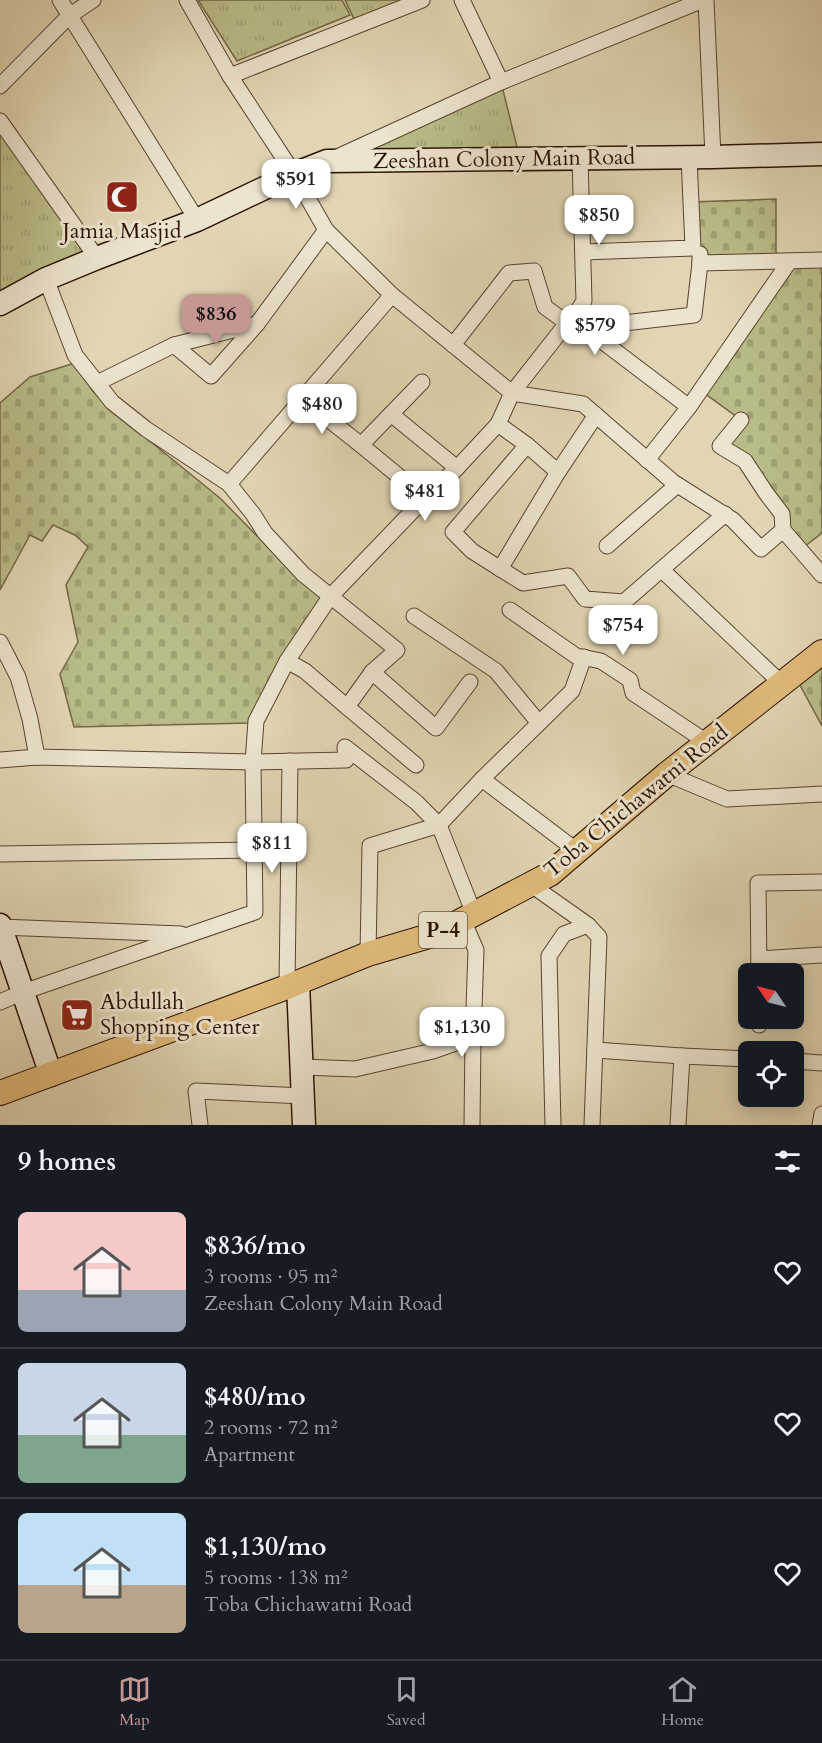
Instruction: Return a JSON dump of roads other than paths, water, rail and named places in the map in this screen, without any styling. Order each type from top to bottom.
[{"type":"main road","name":"Toba Chichawatni Road","points":[[0,1093],[293,985],[368,954],[436,934],[550,874],[667,774],[822,652]]},
{"type":"street","points":[[60,0],[197,220]]},
{"type":"street","points":[[0,86],[69,16],[93,0]]},
{"type":"street","points":[[187,0],[230,76],[294,174],[326,230],[392,296],[512,393],[583,404],[678,485],[733,520],[761,549],[783,530]]},
{"type":"street","points":[[230,76],[422,0]]},
{"type":"street","points":[[462,0],[501,82]]},
{"type":"street","points":[[327,161],[501,82],[705,0],[713,157]]},
{"type":"street","points":[[0,121],[97,258]]},
{"type":"street","name":"Zeeshan Colony Main Road","points":[[0,304],[46,279],[197,220],[294,174],[327,161],[822,154]]},
{"type":"street","points":[[689,157],[693,248]]},
{"type":"street","points":[[0,1002],[255,912],[253,762],[256,721],[287,661],[330,597],[498,424],[512,393],[584,301],[580,159]]},
{"type":"street","points":[[174,345],[211,376],[257,324],[326,230]]},
{"type":"street","points":[[583,252],[700,249],[694,315],[624,323],[607,344]]},
{"type":"street","points":[[700,263],[822,260]]},
{"type":"street","points":[[647,460],[689,407],[789,262]]},
{"type":"street","points":[[453,345],[509,273],[534,271],[544,307],[569,323],[577,322],[689,407]]},
{"type":"street","points":[[46,279],[75,355],[112,402],[146,429],[229,484],[265,533],[303,574],[397,650],[372,672],[347,707]]},
{"type":"street","points":[[229,484],[392,296]]},
{"type":"street","points":[[97,383],[174,345],[257,324]]},
{"type":"street","points":[[361,445],[422,382]]},
{"type":"street","points":[[303,399],[425,498]]},
{"type":"street","points":[[391,414],[457,468]]},
{"type":"street","points":[[500,569],[558,472],[596,415]]},
{"type":"street","points":[[741,420],[720,446],[745,461],[782,514],[783,530],[822,575]]},
{"type":"street","points":[[498,424],[558,472]]},
{"type":"street","points":[[527,445],[453,532],[472,551],[523,584],[568,576],[585,599],[624,602],[725,514]]},
{"type":"street","points":[[607,546],[678,485]]},
{"type":"street","points":[[662,570],[782,684]]},
{"type":"street","points":[[510,610],[576,656],[601,661],[630,680],[633,693],[708,743]]},
{"type":"street","points":[[414,616],[496,671],[539,723]]},
{"type":"street","points":[[0,642],[18,677],[30,719],[36,757]]},
{"type":"street","points":[[368,954],[370,846],[439,825],[482,778],[572,691],[584,657]]},
{"type":"street","points":[[287,661],[305,671],[416,765]]},
{"type":"street","points":[[372,672],[436,728],[470,682]]},
{"type":"street","points":[[0,760],[36,757],[253,762],[346,760],[345,747],[416,802],[439,825],[469,917],[476,950],[472,1125]]},
{"type":"street","points":[[290,761],[293,985],[302,1066],[304,1125]]},
{"type":"street","points":[[667,774],[727,799],[822,794]]},
{"type":"street","points":[[482,778],[577,851]]},
{"type":"street","points":[[0,854],[254,850]]},
{"type":"street","points":[[759,963],[758,884],[822,882]]},
{"type":"street","points":[[530,884],[588,925],[599,938],[592,1125]]},
{"type":"street","points":[[553,1125],[549,956],[564,934],[588,925]]},
{"type":"street","points":[[51,1075],[0,927],[190,934]]},
{"type":"street","points":[[776,963],[822,955]]},
{"type":"street","points":[[302,1066],[355,1069],[433,1051],[473,1037]]},
{"type":"street","points":[[595,1050],[738,1059]]},
{"type":"street","points":[[678,1125],[682,1056]]},
{"type":"street","points":[[804,1061],[822,1062]]},
{"type":"street","points":[[200,1125],[196,1091],[304,1096]]},
{"type":"street","points":[[820,1125],[822,1114]]},
{"type":"place","name":"Jamia Masjid","points":[[122,197]]},
{"type":"place","name":"Abdullah Shopping Center","points":[[77,1015]]}]
